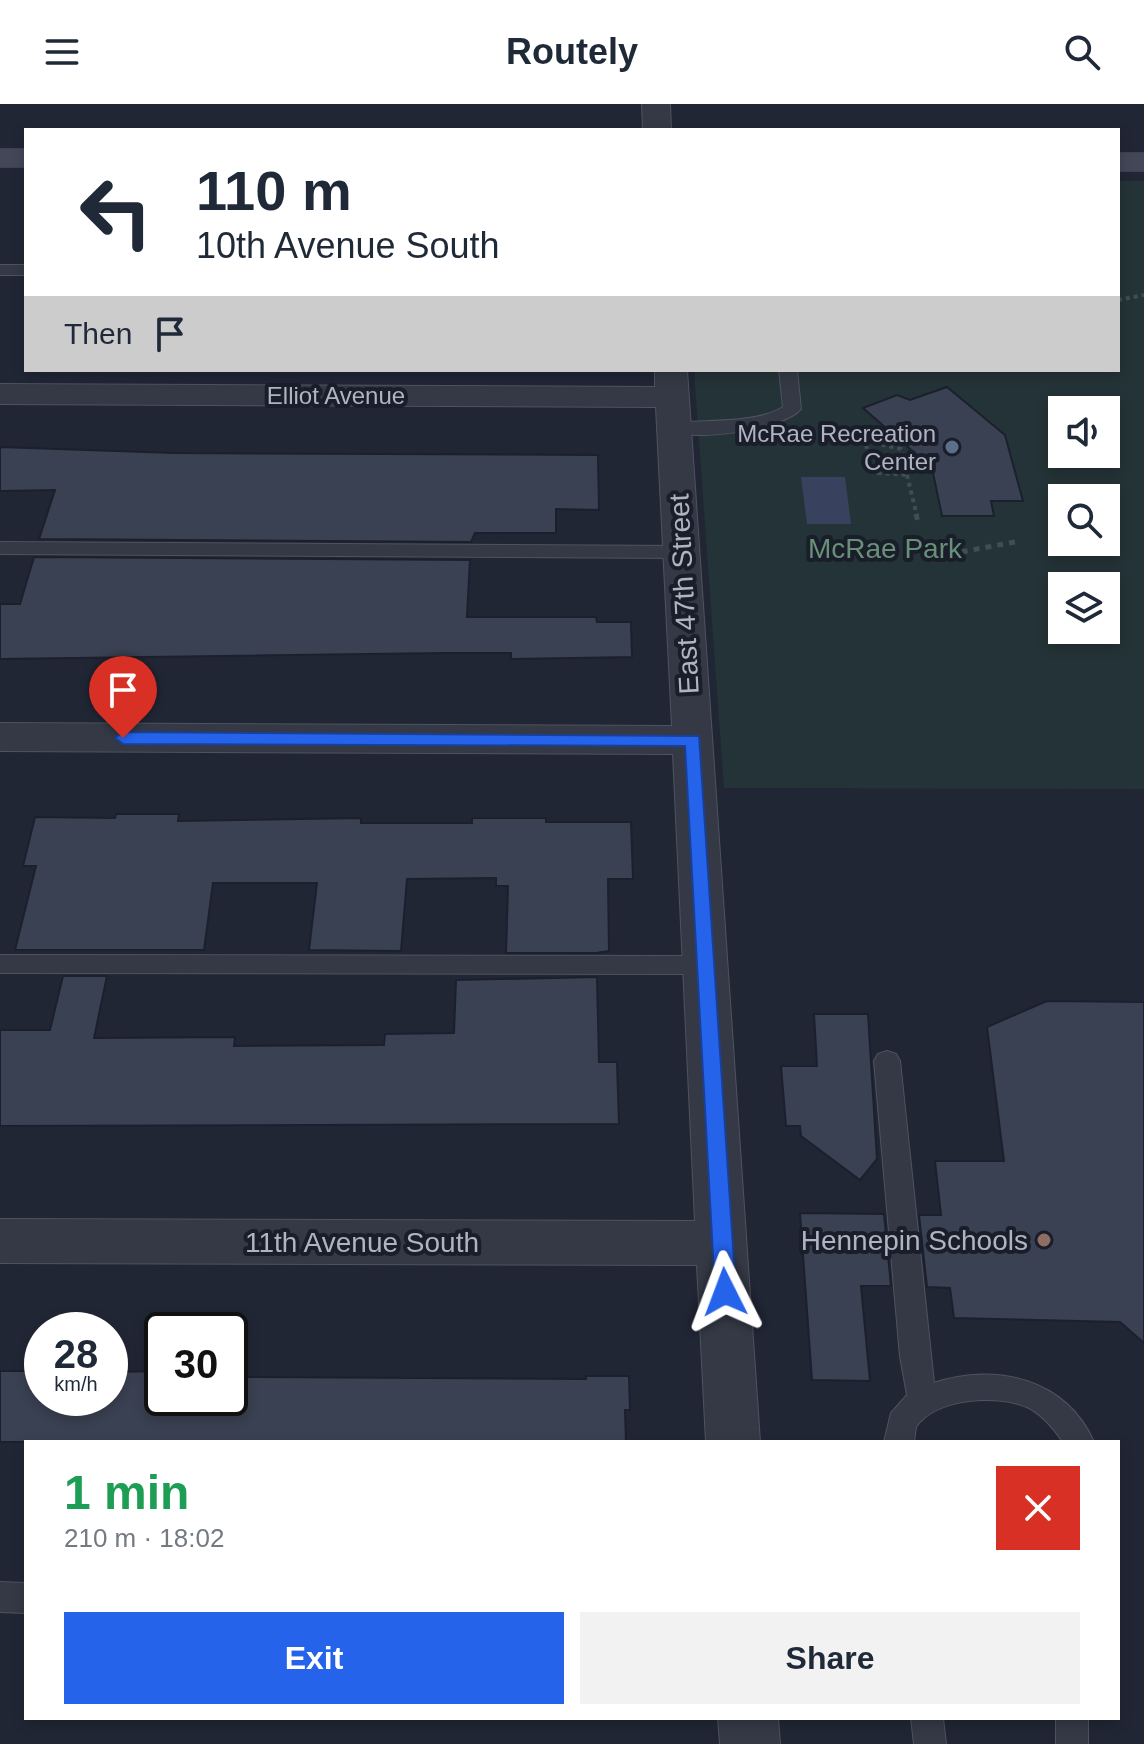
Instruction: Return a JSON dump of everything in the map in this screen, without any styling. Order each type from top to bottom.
[{"type":"street","points":[[656,104],[657,128]]},
{"type":"street","points":[[0,158],[24,158]]},
{"type":"street","points":[[1120,162],[1144,162]]},
{"type":"street","name":"Elliot Avenue","points":[[0,394],[672,398]]},
{"type":"street","name":"East 47th Street","points":[[672,398],[733,1440]]},
{"type":"street","points":[[0,737],[693,740]]},
{"type":"street","name":"11th Avenue South","points":[[0,1241],[723,1243]]},
{"type":"street","points":[[748,1720],[750,1744]]},
{"type":"lane","points":[[0,270],[24,270]]},
{"type":"lane","points":[[672,398],[752,424],[784,416],[792,409],[788,372]]},
{"type":"lane","points":[[0,548],[682,552]]},
{"type":"lane","points":[[0,964],[707,965]]},
{"type":"lane","points":[[887,1061],[914,1356],[923,1402]]},
{"type":"lane","points":[[899,1440],[898,1429],[910,1408],[962,1390],[993,1389],[1027,1394],[1051,1406],[1077,1440]]},
{"type":"lane","points":[[0,1597],[24,1598]]},
{"type":"lane","points":[[927,1720],[930,1744]]},
{"type":"lane","points":[[1072,1720],[1072,1744]]},
{"type":"path","points":[[1120,300],[1144,295]]},
{"type":"path","points":[[909,475],[878,473],[868,463],[866,441],[901,449],[909,475],[918,522]]},
{"type":"path","points":[[950,554],[1020,541]]},
{"type":"green space","name":"McRae Park","points":[[1120,181],[1144,181],[1144,789],[724,788],[694,372],[1120,372]]},
{"type":"water","points":[[801,477],[845,477],[851,524],[807,524]]},
{"type":"building","name":"McRae Recreation Center","points":[[947,387],[1005,435],[1023,501],[991,501],[994,516],[942,516],[932,468],[863,408],[897,395],[910,400]]},
{"type":"building","points":[[0,447],[174,453],[598,455],[599,510],[556,509],[556,533],[475,533],[471,542],[39,539],[55,490],[0,491]]},
{"type":"building","points":[[34,557],[470,560],[467,617],[596,617],[597,622],[631,622],[632,657],[511,659],[511,653],[445,653],[0,659],[0,604],[20,604]]},
{"type":"building","points":[[116,814],[179,814],[178,821],[361,818],[361,823],[472,823],[472,818],[546,818],[546,822],[631,822],[633,879],[608,879],[609,951],[596,953],[506,953],[508,886],[496,886],[496,878],[407,879],[401,951],[309,950],[317,883],[213,883],[204,950],[15,950],[36,866],[23,866],[35,817],[115,818]]},
{"type":"building","points":[[63,976],[107,976],[94,1038],[235,1037],[234,1046],[384,1045],[385,1034],[454,1033],[456,980],[597,977],[599,1062],[617,1062],[619,1124],[0,1126],[0,1030],[50,1030]]},
{"type":"building","name":"Hennepin Schools","points":[[1047,1001],[1144,1002],[1144,1343],[1120,1322],[954,1318],[950,1288],[927,1287],[919,1215],[941,1215],[935,1161],[1004,1161],[987,1027]]},
{"type":"building","points":[[814,1014],[868,1014],[877,1159],[860,1180],[801,1136],[800,1126],[786,1126],[781,1066],[817,1066]]},
{"type":"building","points":[[800,1213],[884,1214],[891,1286],[861,1286],[870,1381],[812,1380]]},
{"type":"building","points":[[0,1371],[24,1371],[24,1416],[128,1416],[128,1372],[144,1371],[144,1416],[248,1416],[248,1377],[586,1379],[586,1376],[629,1376],[630,1410],[625,1410],[626,1440],[0,1442]]},
{"type":"place","name":"McRae Recreation Center","points":[[952,447]]},
{"type":"place","name":"Hennepin Schools","points":[[1044,1240]]},
{"type":"route","points":[[123,738],[693,740],[725,1292]]}]
